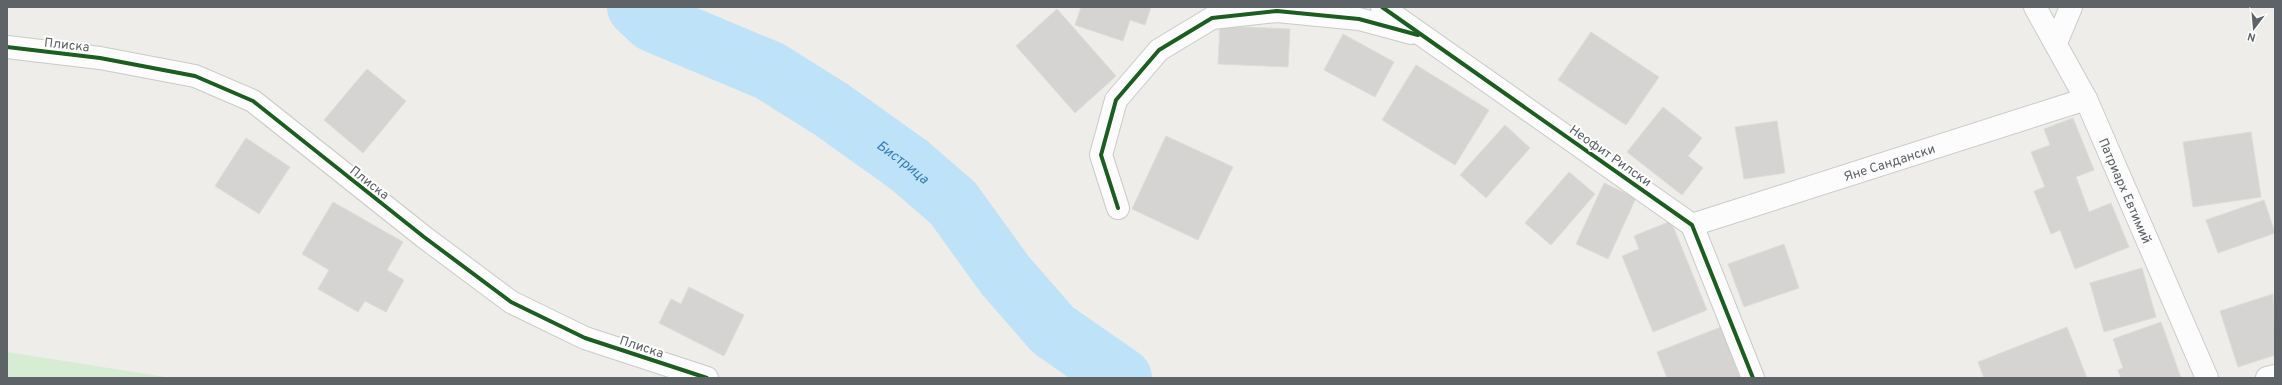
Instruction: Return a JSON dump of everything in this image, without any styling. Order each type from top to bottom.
[{"type":"street","name":"Неофит Рилски","points":[[1382,7],[1692,225]]},
{"type":"street","name":"Патриарх Евтимий","points":[[2035,7],[2086,99],[2207,378]]},
{"type":"street","points":[[2056,43],[2071,7]]},
{"type":"street","points":[[1118,208],[1101,155],[1116,100],[1159,50],[1212,18],[1277,12],[1359,19],[1426,37]]},
{"type":"street","name":"Плиска","points":[[7,47],[100,58],[195,76],[253,101],[424,237],[511,302],[585,338],[707,378]]},
{"type":"street","name":"Яне Сандански","points":[[1692,225],[2086,99]]},
{"type":"street","points":[[1692,225],[1753,378]]},
{"type":"street","points":[[2267,378],[2275,376]]},
{"type":"green space","points":[[7,352],[172,378],[7,378]]},
{"type":"building","points":[[1081,7],[1151,7],[1145,25],[1130,20],[1123,41],[1075,25]]},
{"type":"building","points":[[1057,9],[1116,76],[1075,113],[1016,46]]},
{"type":"building","points":[[1220,26],[1290,29],[1288,67],[1218,64]]},
{"type":"building","points":[[1591,32],[1659,77],[1626,125],[1558,80]]},
{"type":"building","points":[[1343,34],[1394,62],[1375,97],[1324,70]]},
{"type":"building","points":[[1416,65],[1489,110],[1455,165],[1382,120]]},
{"type":"building","points":[[367,69],[406,101],[363,153],[324,120]]},
{"type":"building","points":[[1663,107],[1702,138],[1688,156],[1703,168],[1682,195],[1627,152]]},
{"type":"building","points":[[2073,118],[2094,170],[2076,177],[2089,212],[2111,203],[2129,247],[2075,269],[2060,230],[2051,234],[2034,191],[2045,187],[2031,152],[2050,145],[2044,129]]},
{"type":"building","points":[[1777,121],[1785,173],[1744,179],[1735,127]]},
{"type":"building","points":[[1505,125],[1530,148],[1486,198],[1460,175]]},
{"type":"building","points":[[2251,132],[2261,197],[2193,207],[2183,142]]},
{"type":"building","points":[[1166,136],[1233,167],[1198,240],[1132,209]]},
{"type":"building","points":[[246,138],[290,167],[259,214],[215,186]]},
{"type":"building","points":[[1569,172],[1595,194],[1551,245],[1525,223]]},
{"type":"building","points":[[1604,183],[1636,198],[1608,259],[1576,244]]},
{"type":"building","points":[[2264,200],[2275,233],[2218,253],[2206,220]]},
{"type":"building","points":[[333,202],[403,242],[387,270],[404,280],[386,312],[365,301],[358,312],[318,289],[329,270],[302,254]]},
{"type":"building","points":[[1671,221],[1707,310],[1653,332],[1622,256],[1639,249],[1634,236]]},
{"type":"building","points":[[1784,244],[1799,288],[1744,307],[1728,264]]},
{"type":"building","points":[[2142,268],[2156,317],[2104,332],[2090,283]]},
{"type":"building","points":[[689,287],[744,315],[724,356],[659,323],[671,299],[681,304]]},
{"type":"building","points":[[2273,294],[2275,355],[2238,367],[2220,311]]},
{"type":"building","points":[[2161,322],[2181,378],[2121,378],[2118,370],[2123,368],[2113,339]]},
{"type":"building","points":[[1721,327],[1740,378],[1667,378],[1657,352]]},
{"type":"building","points":[[2067,327],[2087,378],[1984,378],[1978,362]]},
{"type":"waterway","name":"Бистрица","points":[[637,7],[653,22],[770,71],[832,110],[909,165],[953,203],[1005,275],[1053,330],[1122,378]]},
{"type":"cycle path","points":[[1382,7],[1692,225],[1753,378]]},
{"type":"cycle path","points":[[1118,208],[1101,155],[1116,100],[1159,50],[1212,18],[1277,11],[1359,19],[1418,35]]},
{"type":"cycle path","points":[[7,47],[100,58],[195,76],[253,101],[424,237],[511,302],[585,338],[707,378]]}]
